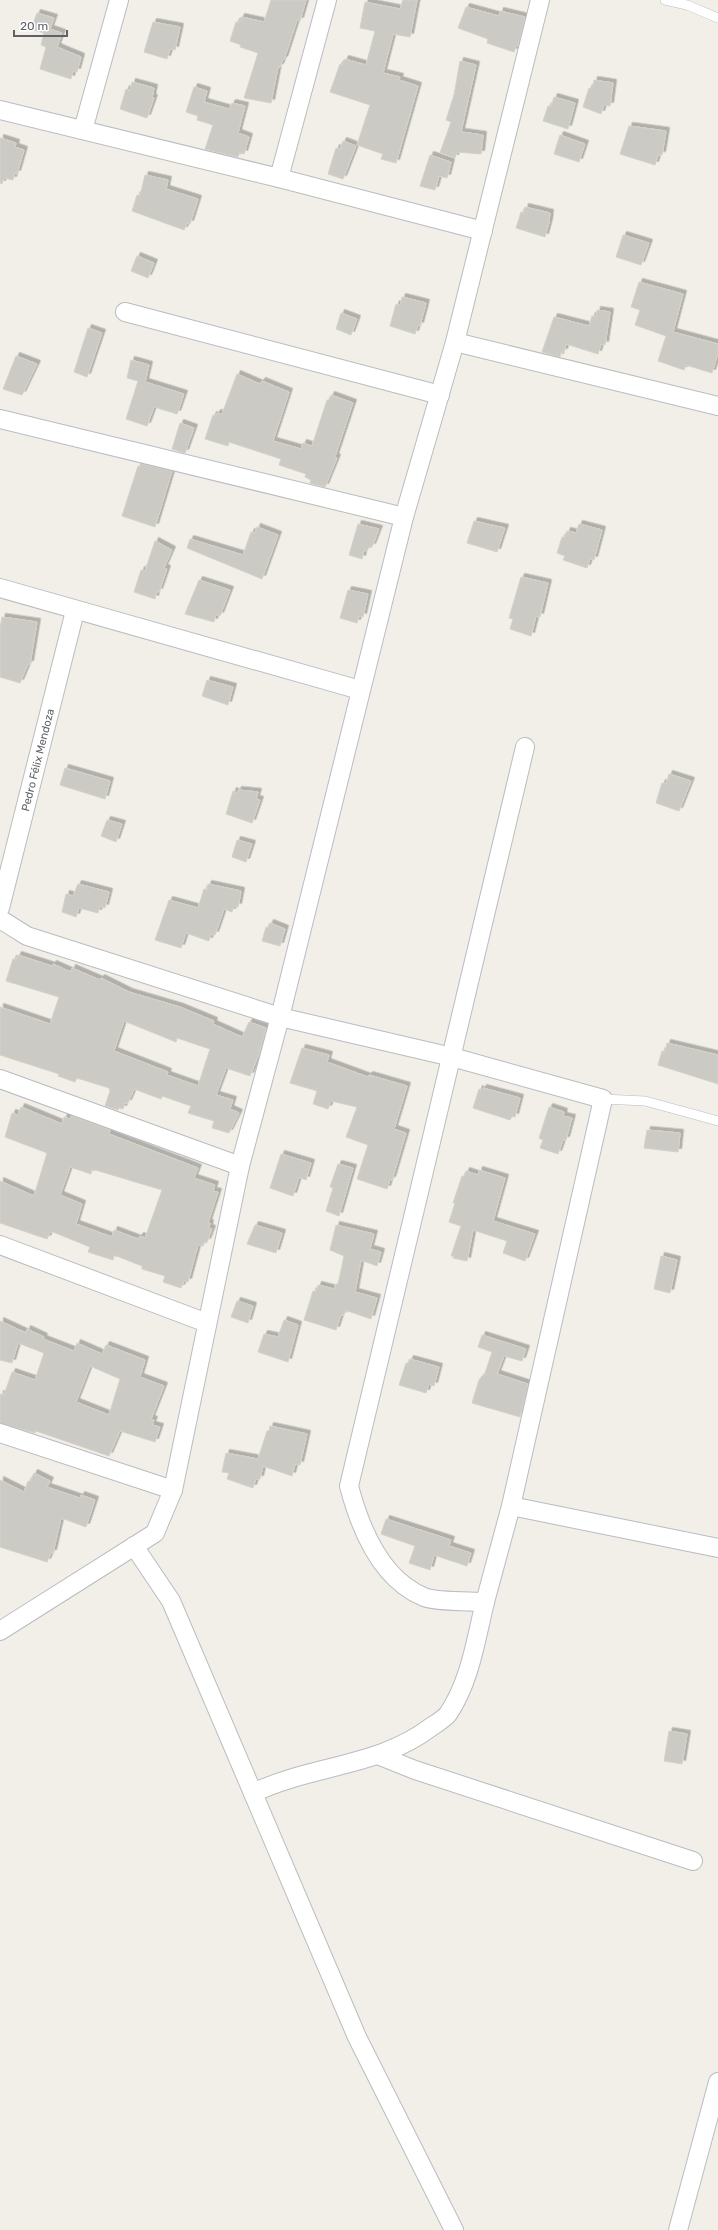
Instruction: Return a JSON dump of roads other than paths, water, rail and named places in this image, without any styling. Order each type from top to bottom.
[{"type":"street","points":[[83,130],[119,0]]},
{"type":"street","points":[[279,178],[327,0]]},
{"type":"street","points":[[0,1630],[155,1532],[173,1490],[240,1166],[280,1017],[404,517],[455,342],[540,0]]},
{"type":"street","points":[[0,110],[279,178],[483,231]]},
{"type":"street","points":[[125,312],[440,395]]},
{"type":"street","points":[[455,342],[718,406]]},
{"type":"street","points":[[0,419],[404,517]]},
{"type":"street","points":[[0,588],[75,611],[360,690]]},
{"type":"street","name":"Pedro Félix Mendoza","points":[[0,908],[75,611]]},
{"type":"street","points":[[485,1602],[425,1598],[401,1584],[382,1563],[356,1513],[349,1486],[525,747]]},
{"type":"street","points":[[0,919],[27,936],[280,1017],[452,1057],[603,1099],[511,1506],[470,1661],[458,1696],[447,1715],[419,1737],[380,1756],[286,1781],[254,1794]]},
{"type":"street","points":[[0,1079],[240,1166]]},
{"type":"street","points":[[0,1245],[207,1323]]},
{"type":"street","points":[[0,1433],[173,1490]]},
{"type":"street","points":[[511,1506],[718,1548]]},
{"type":"street","points":[[134,1546],[171,1601],[357,2037],[454,2230]]},
{"type":"street","points":[[380,1756],[415,1770],[694,1861]]},
{"type":"street","points":[[678,2230],[718,2082]]},
{"type":"lane","points":[[665,0],[687,5],[718,18]]},
{"type":"lane","points":[[603,1099],[645,1101],[718,1121]]}]
